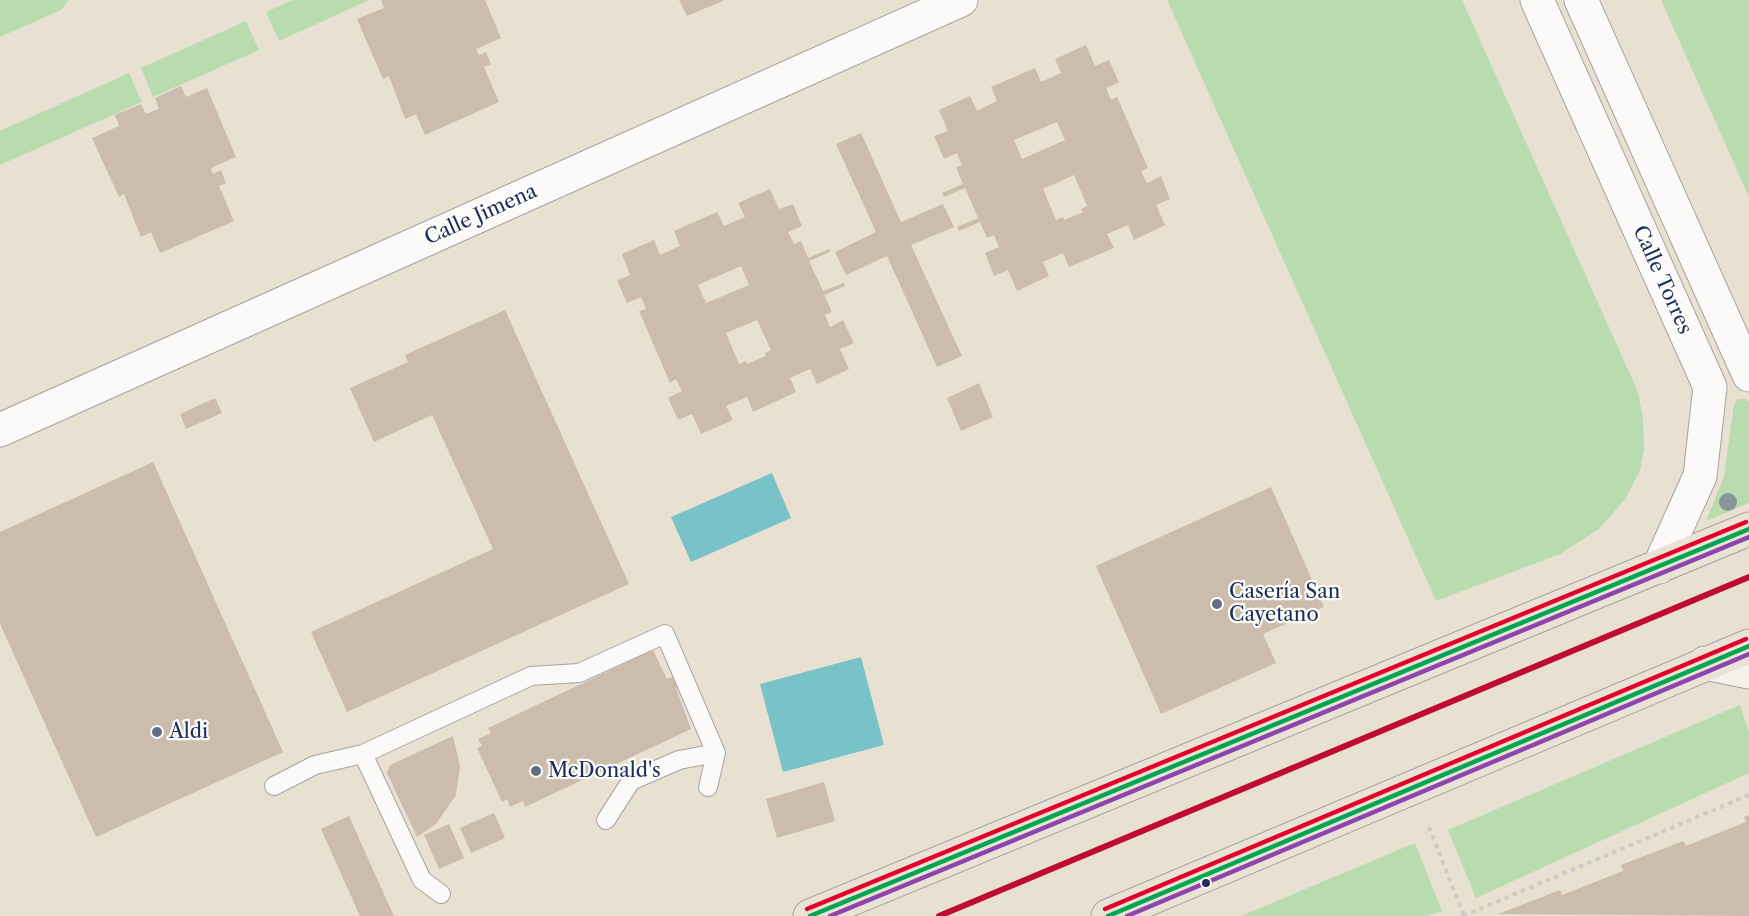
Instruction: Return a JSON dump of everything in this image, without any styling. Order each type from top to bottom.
[{"type":"main road","points":[[810,916],[1749,529]]},
{"type":"main road","points":[[1108,916],[1749,646]]},
{"type":"main road","points":[[1705,663],[1749,672]]},
{"type":"street","name":"Calle Jimena","points":[[0,430],[961,0]]},
{"type":"street","name":"Calle Torres","points":[[1537,0],[1710,387],[1700,476],[1659,567]]},
{"type":"street","name":"Calle Torres","points":[[1581,0],[1749,375]]},
{"type":"lane","points":[[274,786],[315,765],[363,754],[531,676],[579,673],[665,634],[716,753],[708,786]]},
{"type":"lane","points":[[606,820],[630,781],[680,760],[716,753]]},
{"type":"lane","points":[[363,754],[422,880],[441,894]]},
{"type":"path","points":[[1429,827],[1464,916],[1749,795]]},
{"type":"green space","points":[[0,0],[69,0],[61,10],[0,37]]},
{"type":"green space","points":[[293,0],[369,0],[279,41],[266,12]]},
{"type":"green space","points":[[1167,0],[1462,0],[1638,392],[1643,419],[1644,449],[1640,470],[1625,499],[1600,528],[1560,554],[1436,601]]},
{"type":"green space","points":[[1661,0],[1749,0],[1749,197]]},
{"type":"green space","points":[[246,21],[259,50],[153,97],[141,68]]},
{"type":"green space","points":[[129,73],[142,102],[0,165],[0,131]]},
{"type":"green space","points":[[1738,399],[1745,399],[1749,402],[1749,503],[1706,521],[1724,477],[1734,404]]},
{"type":"green space","points":[[1740,705],[1749,732],[1749,773],[1476,898],[1448,830]]},
{"type":"green space","points":[[1415,843],[1442,911],[1427,916],[1241,916]]},
{"type":"water","points":[[772,473],[791,518],[691,562],[671,517]]},
{"type":"water","points":[[861,657],[884,745],[783,772],[760,684]]},
{"type":"building","points":[[381,0],[485,0],[501,38],[476,49],[479,55],[486,52],[491,64],[484,67],[499,102],[425,135],[416,114],[405,119],[389,76],[383,79],[357,19],[384,8]]},
{"type":"building","points":[[679,0],[725,0],[687,16]]},
{"type":"building","points":[[1086,45],[1095,66],[1109,60],[1119,82],[1106,88],[1111,100],[1117,97],[1148,168],[1141,171],[1147,183],[1161,176],[1170,199],[1156,205],[1165,225],[1134,240],[1128,225],[1107,234],[1114,248],[1069,267],[1063,253],[1043,262],[1049,276],[1017,291],[1008,270],[994,276],[985,253],[999,247],[994,235],[987,238],[980,222],[959,231],[957,227],[978,218],[965,188],[944,197],[942,193],[963,184],[956,167],[962,165],[957,153],[944,159],[934,136],[948,131],[939,110],[970,96],[977,111],[997,101],[991,87],[1035,68],[1041,82],[1061,73],[1055,59]],"holes":[[[1057,122],[1065,140],[1022,159],[1014,140]],[[1074,175],[1087,206],[1081,209],[1083,212],[1064,220],[1063,217],[1056,220],[1043,189]]]},
{"type":"building","points":[[181,86],[186,97],[207,88],[236,157],[211,168],[213,174],[221,170],[226,183],[219,186],[234,221],[160,253],[151,232],[141,237],[124,194],[119,197],[92,138],[119,126],[115,115],[141,104],[146,114],[159,109],[155,98]]},
{"type":"building","points":[[861,133],[901,222],[943,204],[954,227],[911,245],[962,356],[937,367],[887,256],[846,275],[835,252],[876,232],[836,144]]},
{"type":"building","points":[[770,189],[779,209],[793,204],[802,226],[788,232],[794,244],[801,241],[808,258],[829,249],[830,252],[809,261],[823,291],[844,283],[845,286],[824,295],[832,312],[825,315],[830,327],[843,320],[854,343],[840,349],[849,369],[817,384],[810,369],[790,378],[796,392],[753,412],[747,397],[726,406],[733,420],[701,434],[692,414],[678,420],[668,398],[682,391],[676,379],[670,383],[639,311],[646,309],[641,297],[627,303],[617,280],[630,275],[622,254],[654,240],[660,255],[680,246],[674,231],[717,212],[724,226],[745,217],[738,203]],"holes":[[[741,266],[749,285],[706,303],[698,285]],[[757,320],[771,350],[765,353],[766,356],[747,364],[746,361],[739,364],[726,333]]]},
{"type":"building","points":[[505,310],[629,584],[347,712],[311,632],[493,549],[432,415],[374,442],[350,388],[408,362],[405,355]]},
{"type":"building","points":[[979,383],[993,417],[961,431],[947,398]]},
{"type":"building","points":[[215,398],[222,413],[186,429],[180,414]]},
{"type":"building","points":[[153,462],[283,752],[96,837],[0,624],[0,532]]},
{"type":"building","name":"Casería San Cayetano","points":[[1271,487],[1324,607],[1263,634],[1276,663],[1161,714],[1096,566]]},
{"type":"building","points":[[653,650],[667,679],[676,676],[681,685],[676,688],[691,729],[525,807],[523,801],[510,807],[507,799],[502,802],[477,748],[482,746],[478,739],[491,733],[488,728]]},
{"type":"building","points":[[453,736],[460,766],[456,795],[436,824],[417,837],[387,773],[390,765]]},
{"type":"building","points":[[824,782],[835,821],[777,838],[766,799]]},
{"type":"building","points":[[494,813],[505,838],[471,853],[460,828]]},
{"type":"building","points":[[1749,815],[1749,916],[1498,914],[1560,890],[1562,895],[1623,871],[1621,865],[1683,841],[1686,846],[1746,822],[1744,817]]},
{"type":"building","points":[[349,816],[394,916],[360,916],[321,829]]},
{"type":"building","points":[[449,824],[464,858],[439,869],[424,835]]},
{"type":"transit line","points":[[807,909],[1746,522]]},
{"type":"transit line","points":[[810,916],[1749,529]]},
{"type":"transit line","points":[[830,916],[1749,537]]},
{"type":"transit line","points":[[939,916],[1749,577]]},
{"type":"transit line","points":[[1105,909],[1746,639]]},
{"type":"transit line","points":[[1108,916],[1749,646]]},
{"type":"transit line","points":[[1127,916],[1749,654]]},
{"type":"place","name":"Casería San Cayetano","points":[[1217,604]]},
{"type":"place","name":"Aldi","points":[[157,732]]},
{"type":"place","name":"McDonald's","points":[[536,771]]}]
